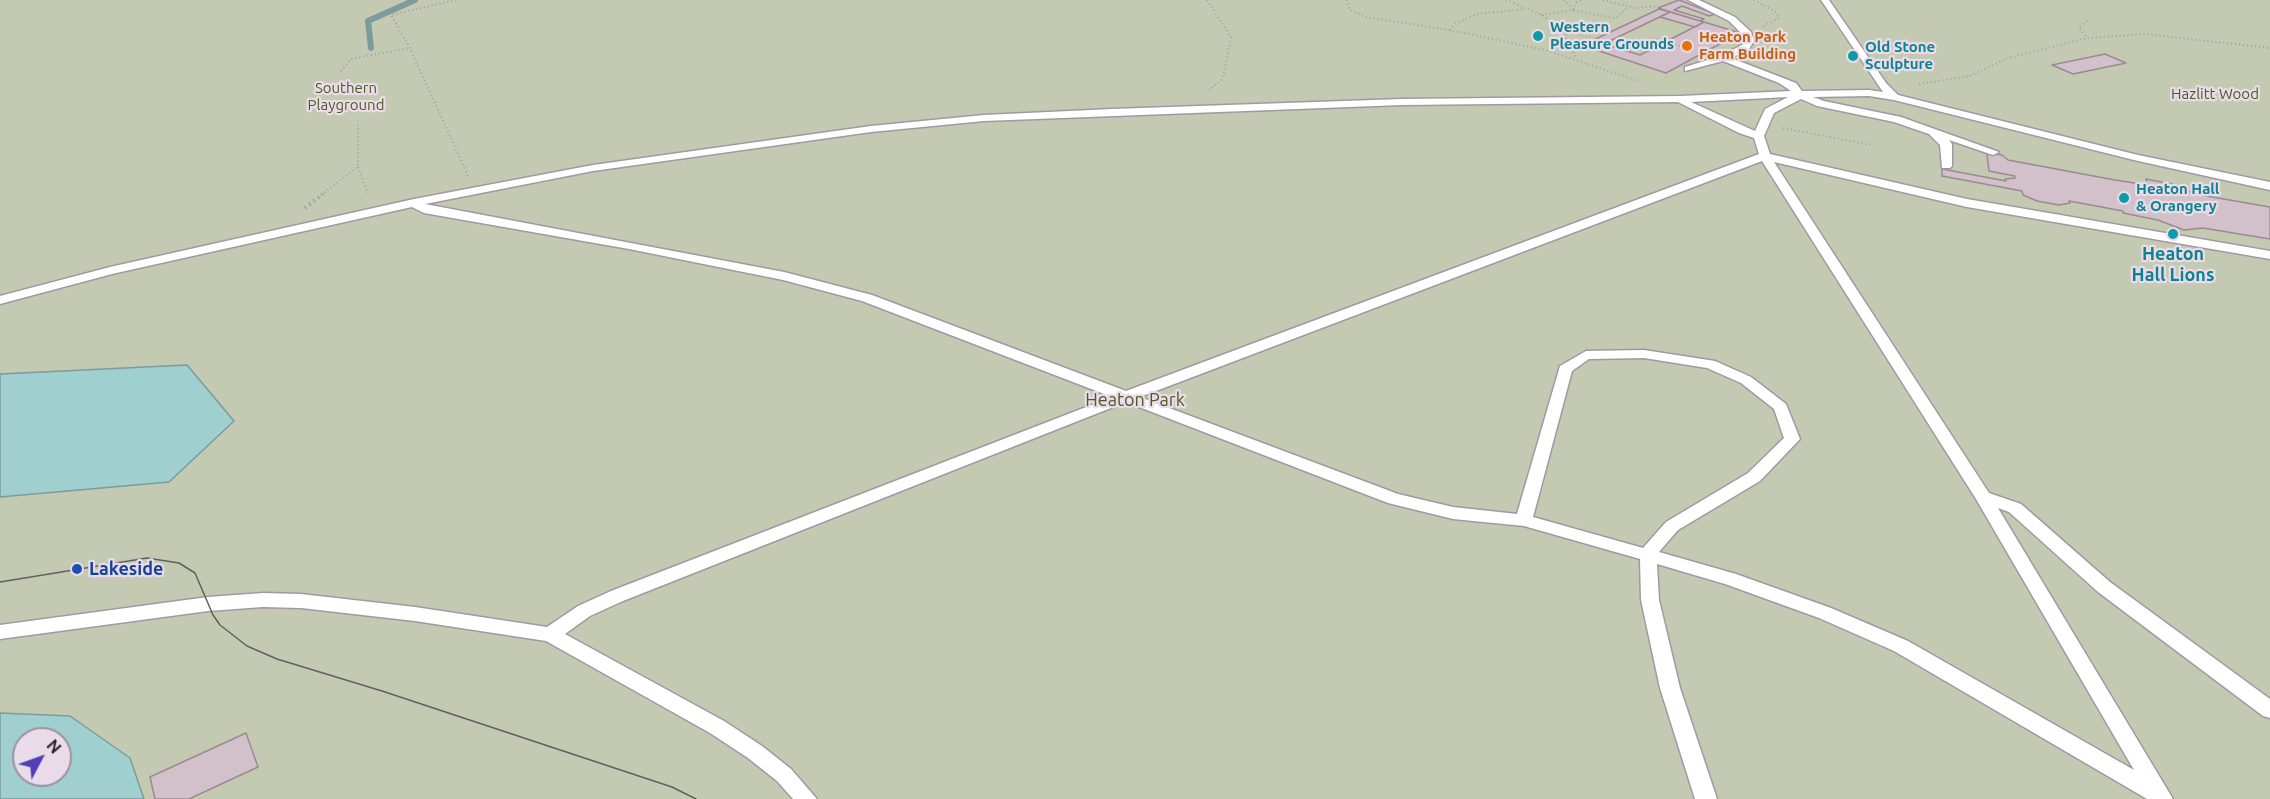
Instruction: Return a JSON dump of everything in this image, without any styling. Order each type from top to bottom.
[{"type":"lane","points":[[1689,69],[1723,58],[1746,47],[1749,41],[1748,34],[1732,19],[1692,0]]},
{"type":"lane","points":[[1825,0],[1882,86],[1894,97]]},
{"type":"lane","points":[[1723,58],[1792,85],[1800,94],[1821,104],[1880,115],[1928,128],[1993,152]]},
{"type":"lane","points":[[0,300],[110,271],[414,203],[593,168],[871,129],[984,118],[1187,108],[1402,102],[1680,99],[1869,93],[1894,97],[2138,158],[2270,186]]},
{"type":"lane","points":[[1800,94],[1769,111],[1759,136],[1765,156],[1983,497],[2160,797]]},
{"type":"lane","points":[[1680,99],[1743,131],[1759,136]]},
{"type":"lane","points":[[1928,128],[1947,144],[1946,166]]},
{"type":"lane","points":[[550,635],[584,610],[617,596],[1125,397],[1765,156],[1967,203],[2270,255]]},
{"type":"lane","points":[[414,203],[424,209],[629,245],[784,276],[857,295],[1394,499],[1452,513],[1524,520],[1730,579],[1815,609],[1901,646],[2160,797]]},
{"type":"lane","points":[[1524,520],[1565,369],[1586,355],[1644,354],[1710,364],[1746,380],[1781,407],[1792,439],[1754,477],[1672,526],[1648,554],[1650,600],[1670,688],[1706,799]]},
{"type":"lane","points":[[1983,497],[2015,508],[2104,587],[2270,710]]},
{"type":"lane","points":[[0,632],[208,603],[263,600],[301,601],[415,614],[550,635],[726,733],[784,775],[806,799]]},
{"type":"path","points":[[456,0],[391,15],[410,48],[475,191]]},
{"type":"path","points":[[1187,108],[1223,79],[1231,37],[1207,0]]},
{"type":"path","points":[[1346,0],[1350,10],[1366,17],[1450,30],[1577,59],[1638,80]]},
{"type":"path","points":[[1506,0],[1542,15],[1565,30],[1594,39]]},
{"type":"path","points":[[1565,0],[1577,2],[1584,0]]},
{"type":"path","points":[[1565,0],[1573,10]]},
{"type":"path","points":[[1603,0],[1628,7],[1658,6]]},
{"type":"path","points":[[1748,34],[1779,18],[1776,12],[1754,0]]},
{"type":"path","points":[[1573,10],[1577,2]]},
{"type":"path","points":[[1542,15],[1573,10],[1612,18],[1617,17],[1628,7]]},
{"type":"path","points":[[1450,30],[1455,24],[1477,14],[1525,9]]},
{"type":"path","points":[[2087,21],[2079,27],[2087,38]]},
{"type":"path","points":[[1565,30],[1566,39],[1577,59]]},
{"type":"path","points":[[1882,86],[1902,87],[1971,76],[2008,58],[2087,38],[2145,34],[2270,48]]},
{"type":"path","points":[[1607,43],[1630,48],[1652,38],[1723,58]]},
{"type":"path","points":[[341,71],[351,59],[410,48]]},
{"type":"path","points":[[358,121],[358,167],[374,212]]},
{"type":"path","points":[[1779,127],[1871,145]]},
{"type":"path","points":[[304,208],[358,167]]},
{"type":"green space","name":"Heaton Park","points":[[0,0],[2270,0],[2270,799],[0,799]]},
{"type":"shaded area","points":[[187,365],[234,421],[169,482],[0,497],[0,374]]},
{"type":"shaded area","points":[[0,713],[70,716],[130,758],[144,799],[0,799]]},
{"type":"building","points":[[1679,0],[1715,14],[1709,16],[1682,6],[1674,10],[1704,19],[1700,21],[1658,8]]},
{"type":"building","points":[[1659,9],[1670,12],[1593,49],[1583,45]]},
{"type":"building","points":[[1670,12],[1704,22],[1695,27],[1660,17]]},
{"type":"building","name":"Heaton Park Farm Building","points":[[1704,22],[1740,33],[1666,73],[1593,49],[1604,44],[1640,55]]},
{"type":"building","points":[[2105,54],[2126,63],[2073,74],[2052,65]]},
{"type":"building","name":"Heaton Hall & Orangery","points":[[1987,154],[2002,155],[2008,160],[2147,185],[2146,179],[2186,187],[2188,191],[2195,194],[2270,207],[2270,239],[2203,228],[2184,230],[2158,220],[2123,213],[2123,211],[2069,201],[2070,203],[2059,205],[2037,201],[2023,195],[2022,191],[1942,176],[1942,169],[2006,181],[2005,179],[2015,178],[2015,176],[1989,171]]},
{"type":"building","points":[[246,733],[258,767],[189,799],[155,799],[150,777]]},
{"type":"waterway","points":[[371,48],[368,21],[415,0]]},
{"type":"tram line","points":[[0,582],[147,558],[179,563],[195,573],[213,615],[220,625],[247,646],[277,659],[382,691],[672,787],[696,799]]},
{"type":"place","name":"Western Pleasure Grounds","points":[[1538,36]]},
{"type":"place","name":"Heaton Park Farm Building","points":[[1687,46]]},
{"type":"place","name":"Old Stone Sculpture","points":[[1853,56]]},
{"type":"place","name":"Heaton Hall & Orangery","points":[[2124,198]]},
{"type":"place","name":"Heaton Hall Lions","points":[[2173,234]]},
{"type":"place","name":"Lakeside","points":[[77,569]]},
{"type":"park label","name":"Hazlitt Wood","points":[[2215,94]]},
{"type":"park label","name":"Southern Playground","points":[[346,96]]}]
